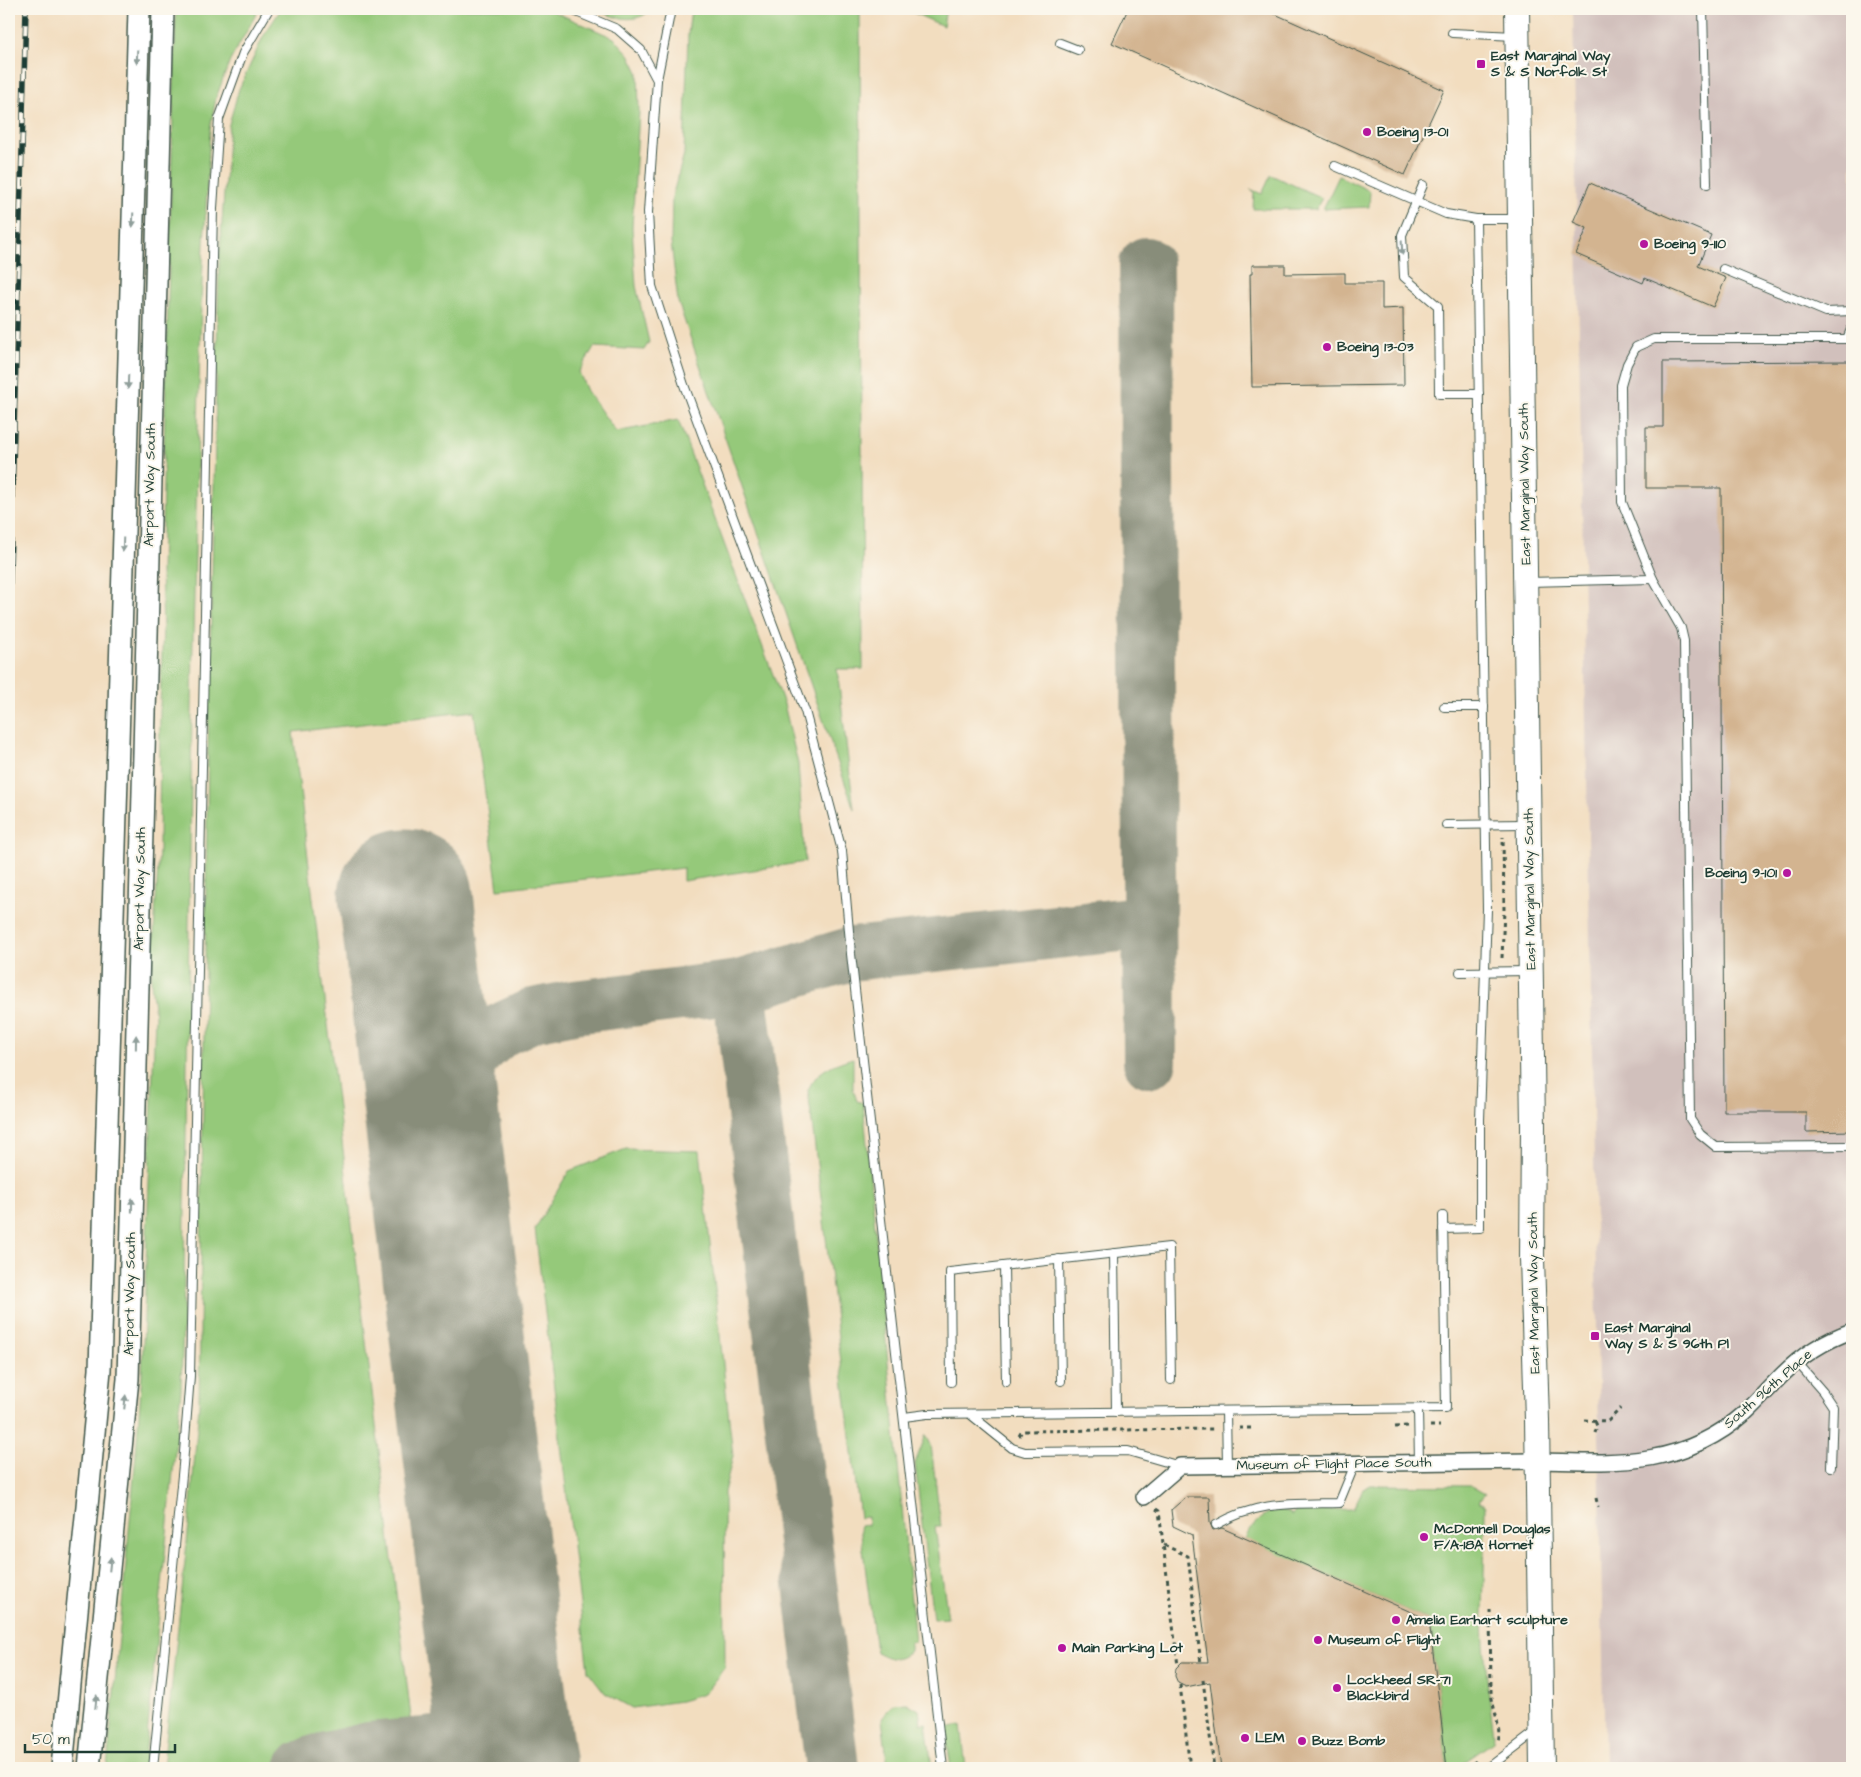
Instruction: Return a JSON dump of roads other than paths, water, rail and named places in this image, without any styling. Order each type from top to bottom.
[{"type":"main road","name":"Airport Way South","points":[[62,1768],[100,1370],[139,9]]},
{"type":"main road","name":"Airport Way South","points":[[90,1768],[128,1380],[162,9]]},
{"type":"main road","name":"East Marginal Way South","points":[[1518,9],[1533,1127],[1532,1258],[1542,1768]]},
{"type":"street","name":"South 96th Place","points":[[1537,1461],[1594,1463],[1644,1459],[1690,1448],[1718,1433],[1745,1413],[1784,1373],[1812,1350],[1852,1331]]},
{"type":"street","name":"Museum of Flight Place South","points":[[1180,1466],[1537,1461]]},
{"type":"street","points":[[1144,1497],[1180,1466]]},
{"type":"lane","points":[[153,1768],[190,1376],[213,208],[219,119],[243,53],[269,9]]},
{"type":"lane","points":[[569,9],[617,29],[640,50],[657,80]]},
{"type":"lane","points":[[671,9],[657,80],[648,212],[652,286],[684,385],[805,711],[842,851],[851,954],[943,1768]]},
{"type":"lane","points":[[1703,9],[1707,184]]},
{"type":"lane","points":[[1452,33],[1518,36]]},
{"type":"lane","points":[[1060,43],[1078,50]]},
{"type":"lane","points":[[1335,166],[1446,214],[1476,219],[1522,220]]},
{"type":"lane","points":[[1423,185],[1402,235],[1404,277],[1438,306],[1439,394],[1479,394]]},
{"type":"lane","points":[[1443,1229],[1480,1228],[1480,1120],[1487,910],[1476,219]]},
{"type":"lane","points":[[1722,269],[1826,312],[1852,311]]},
{"type":"lane","points":[[1852,327],[1850,339],[1654,340],[1636,346],[1620,385],[1622,502],[1653,579],[1681,628],[1684,642],[1690,1119],[1700,1134],[1716,1147],[1852,1146]]},
{"type":"lane","points":[[1526,582],[1653,579]]},
{"type":"lane","points":[[1444,707],[1484,707]]},
{"type":"lane","points":[[1446,825],[1529,824]]},
{"type":"lane","points":[[1460,972],[1531,971]]},
{"type":"lane","points":[[904,1417],[927,1414],[1446,1408],[1443,1216]]},
{"type":"lane","points":[[951,1382],[950,1272],[1169,1247],[1171,1380]]},
{"type":"lane","points":[[1114,1253],[1116,1412]]},
{"type":"lane","points":[[1059,1259],[1061,1381]]},
{"type":"lane","points":[[1004,1266],[1006,1382]]},
{"type":"lane","points":[[1797,1362],[1823,1392],[1833,1407],[1831,1467]]},
{"type":"lane","points":[[1418,1408],[1419,1463]]},
{"type":"lane","points":[[1226,1411],[1227,1465]]},
{"type":"lane","points":[[970,1414],[1012,1448],[1025,1452],[1128,1451],[1180,1466]]},
{"type":"lane","points":[[1216,1525],[1242,1512],[1263,1506],[1339,1503],[1355,1464]]},
{"type":"lane","points":[[1488,1768],[1541,1727]]},
{"type":"railway","points":[[9,76],[11,9]]},
{"type":"railway","points":[[9,607],[26,9]]},
{"type":"place","name":"East Marginal Way S & S Norfolk St","points":[[1481,64]]},
{"type":"place","name":"Boeing 13-01","points":[[1367,132]]},
{"type":"place","name":"Boeing 9-110","points":[[1644,244]]},
{"type":"place","name":"Boeing 13-03","points":[[1327,347]]},
{"type":"place","name":"Boeing 9-101","points":[[1787,873]]},
{"type":"place","name":"East Marginal Way S & S 96th Pl","points":[[1595,1336]]},
{"type":"place","name":"McDonnell Douglas F/A-18A Hornet","points":[[1424,1537]]},
{"type":"place","name":"Amelia Earhart sculpture","points":[[1396,1620]]},
{"type":"place","name":"Museum of Flight","points":[[1318,1640]]},
{"type":"place","name":"Main Parking Lot","points":[[1062,1648]]},
{"type":"place","name":"Lockheed SR-71 Blackbird","points":[[1337,1688]]},
{"type":"place","name":"LEM","points":[[1245,1738]]},
{"type":"place","name":"Buzz Bomb","points":[[1302,1741]]}]
